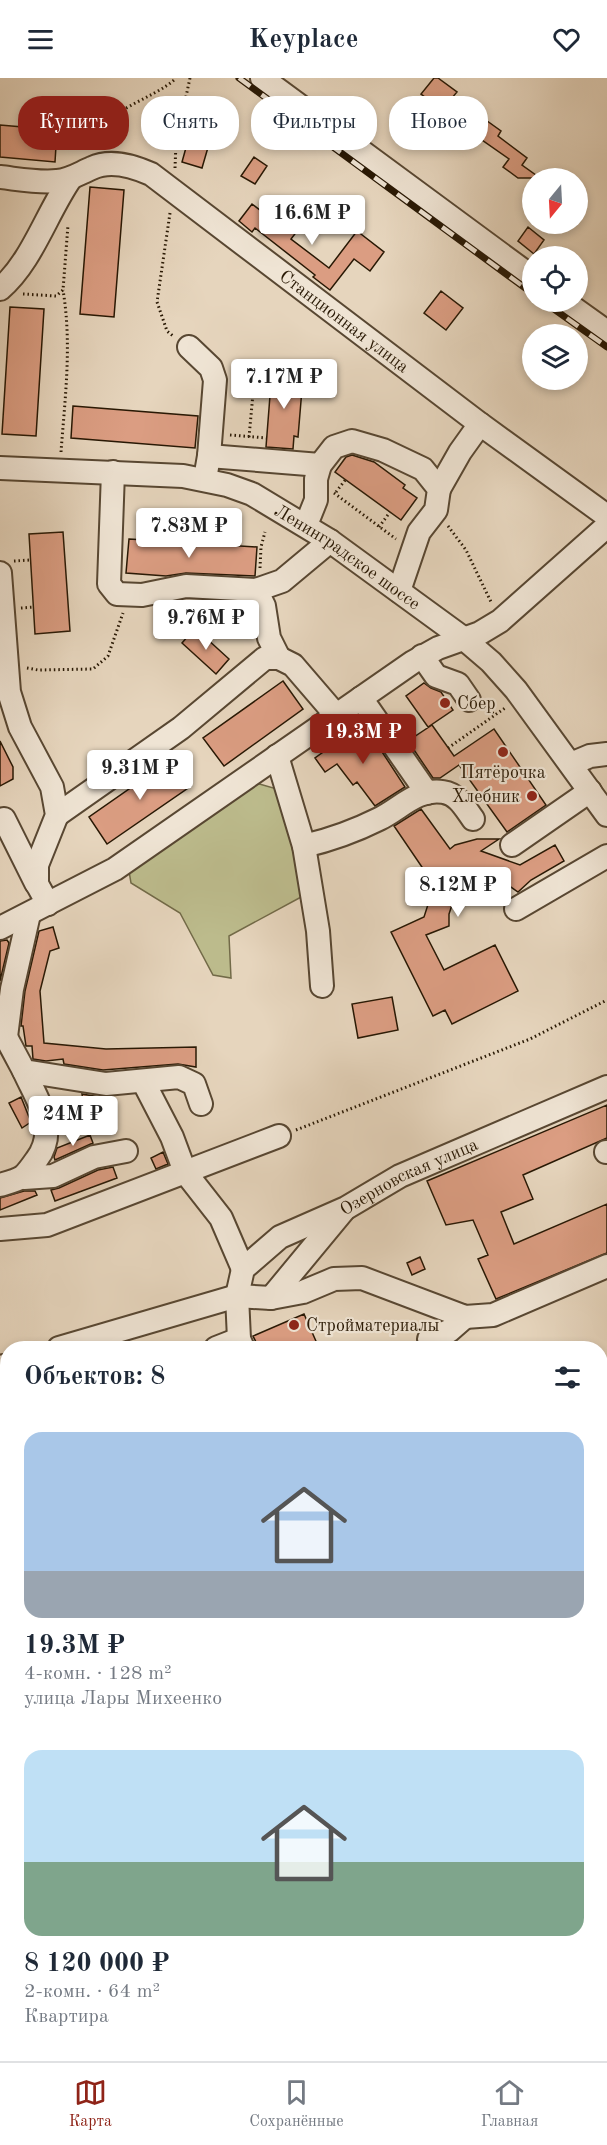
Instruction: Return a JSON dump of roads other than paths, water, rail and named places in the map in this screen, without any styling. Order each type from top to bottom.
[{"type":"street","points":[[262,78],[522,271]]},
{"type":"street","name":"Станционная улица","points":[[0,177],[55,182],[71,178],[95,166],[113,164],[134,166],[151,174],[480,424],[607,516]]},
{"type":"street","points":[[0,177],[0,182]]},
{"type":"street","points":[[0,289],[10,280],[71,178]]},
{"type":"street","points":[[579,312],[607,332]]},
{"type":"street","points":[[189,347],[210,368],[215,380],[205,479]]},
{"type":"street","points":[[399,591],[419,532],[438,500],[460,452],[480,424]]},
{"type":"street","points":[[306,525],[316,500],[316,479],[320,465],[334,447],[352,441],[383,450],[423,469],[438,500]]},
{"type":"street","points":[[210,445],[320,465]]},
{"type":"street","name":"Ленинградское шоссе","points":[[0,468],[183,476],[205,479],[252,494],[330,541],[463,638],[491,662],[521,697],[607,815]]},
{"type":"street","points":[[113,472],[109,584],[117,594],[142,595],[186,586],[256,590],[282,582],[330,541]]},
{"type":"street","points":[[0,928],[115,869],[423,656],[480,633],[500,621],[607,526]]},
{"type":"street","points":[[0,573],[9,692],[17,718],[52,787],[57,815],[37,865],[38,909],[12,989],[3,1032],[24,1071],[46,1123],[48,1136],[42,1152],[24,1178]]},
{"type":"street","points":[[256,590],[264,606],[269,638],[279,658]]},
{"type":"street","points":[[423,656],[436,675],[458,684],[469,700]]},
{"type":"street","points":[[57,815],[181,728],[265,658],[279,658],[293,664],[336,715]]},
{"type":"street","points":[[361,698],[427,793]]},
{"type":"street","points":[[571,764],[590,756],[607,754]]},
{"type":"street","points":[[277,756],[304,846],[318,931],[322,987]]},
{"type":"street","points":[[512,845],[590,791]]},
{"type":"street","points":[[304,846],[335,838],[382,818],[409,799],[427,793],[443,792],[459,799],[473,819]]},
{"type":"street","points":[[4,819],[37,884]]},
{"type":"street","points":[[516,909],[607,856]]},
{"type":"street","points":[[24,1071],[106,1084],[179,1077],[194,1084],[201,1104]]},
{"type":"street","points":[[142,1081],[172,1137],[185,1172],[221,1218],[243,1269],[237,1296],[241,1341]]},
{"type":"street","name":"Озерновская улица","points":[[243,1269],[280,1237],[346,1208],[400,1176],[607,1088]]},
{"type":"street","points":[[0,1229],[47,1225],[279,1136]]},
{"type":"street","points":[[0,1185],[24,1178],[53,1176],[94,1157],[126,1151]]},
{"type":"street","points":[[272,1298],[346,1208]]},
{"type":"street","points":[[83,1341],[237,1296],[272,1298],[303,1292],[334,1279],[362,1278],[465,1317],[493,1316],[607,1266]]},
{"type":"street","points":[[429,1339],[449,1331],[465,1317]]},
{"type":"railway","points":[[239,78],[522,286]]},
{"type":"railway","points":[[558,312],[607,347]]},
{"type":"place","name":"Сбер","points":[[445,703]]},
{"type":"place","name":"Пятёрочка","points":[[503,752]]},
{"type":"place","name":"Хлебник","points":[[532,796]]},
{"type":"place","name":"Стройматериалы","points":[[294,1325]]}]
